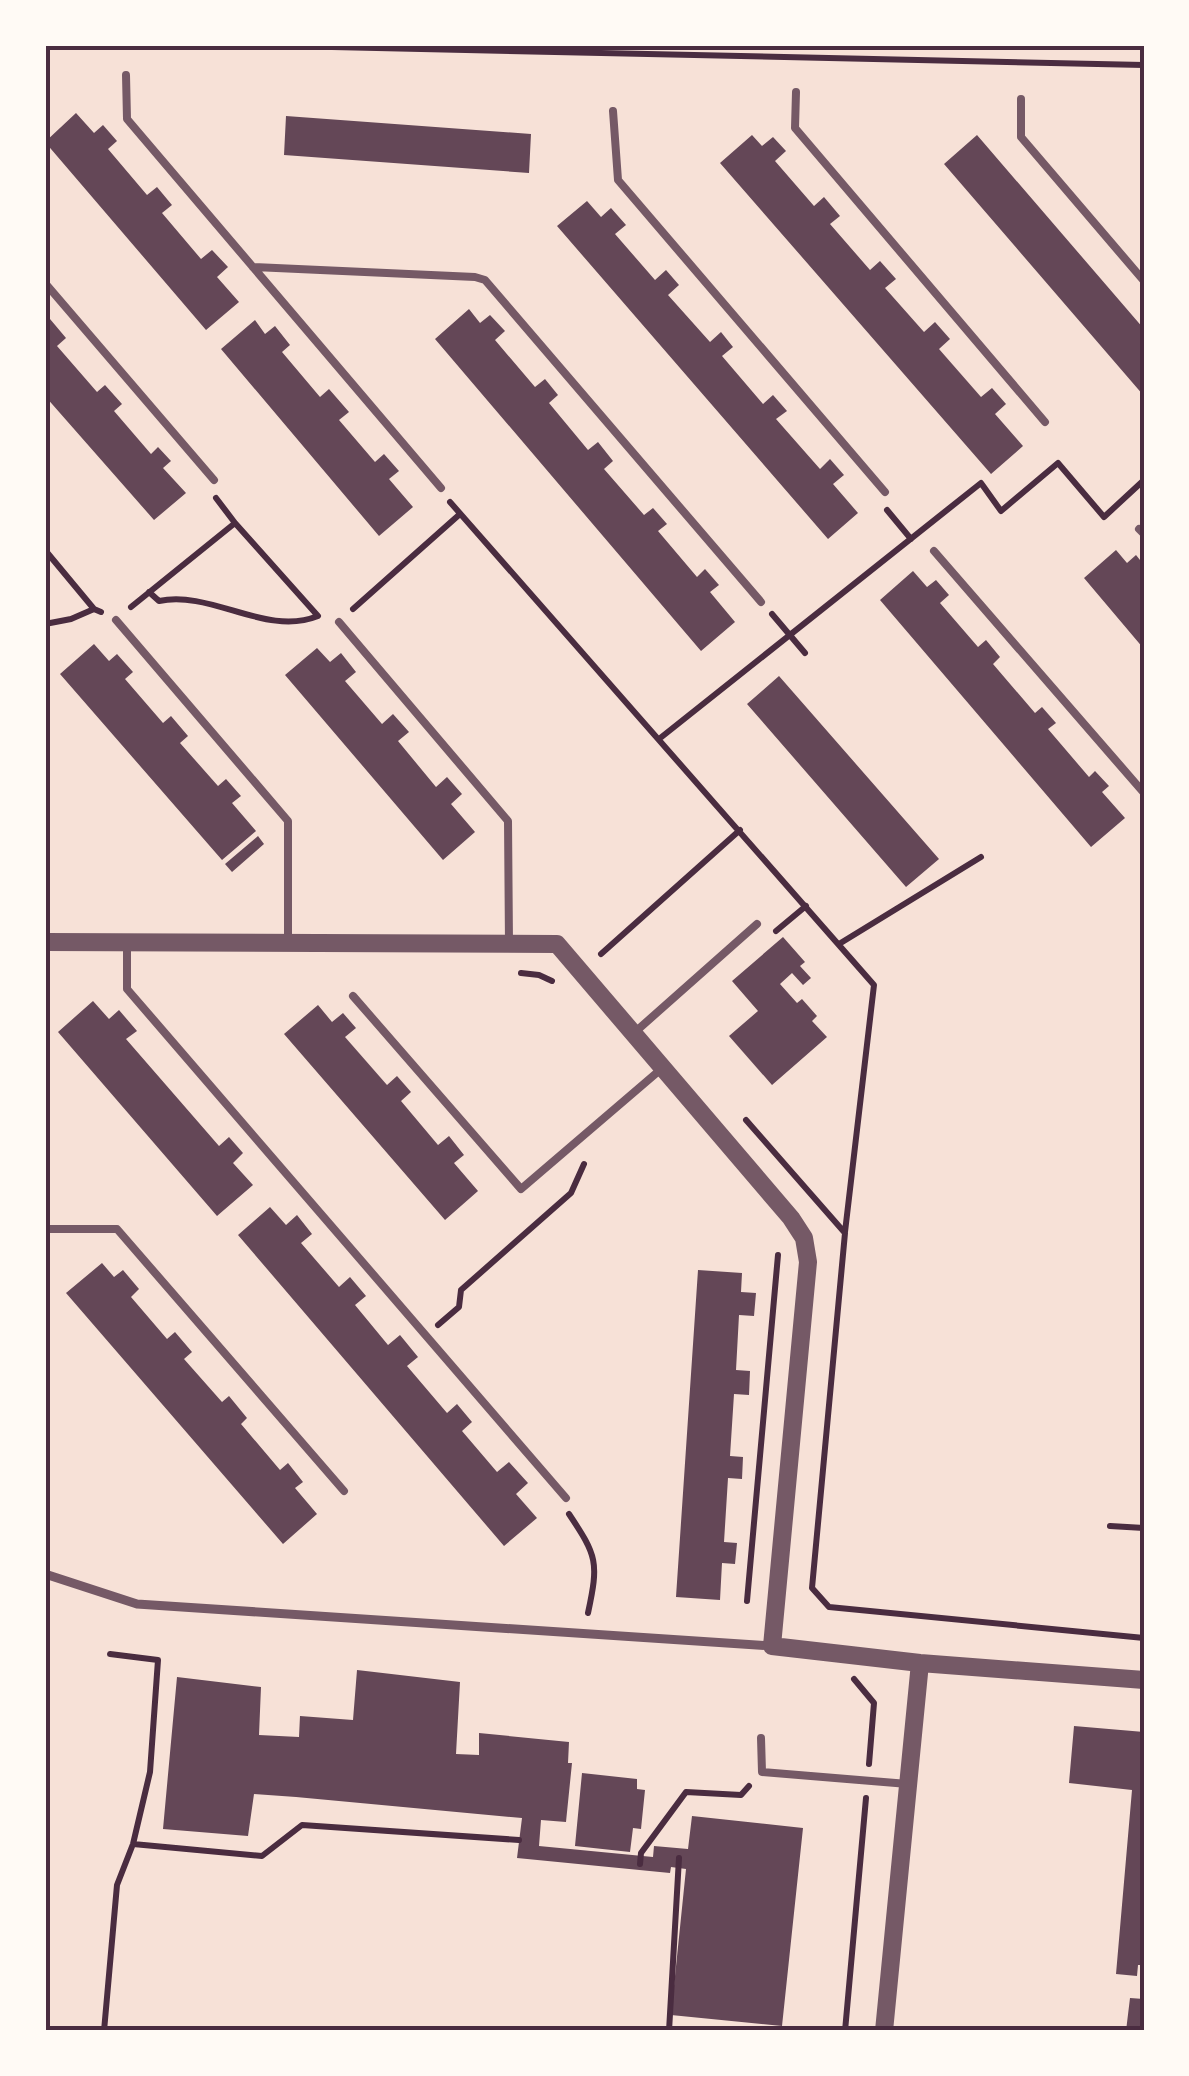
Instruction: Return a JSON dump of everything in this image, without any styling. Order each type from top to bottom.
[{"type":"street","points":[[45,942],[556,944],[664,1067],[804,1238],[808,1262],[772,1646]]},
{"type":"street","points":[[45,1574],[137,1604],[772,1646],[1144,1680]]},
{"type":"street","points":[[884,2031],[920,1662]]},
{"type":"lane","points":[[126,75],[127,119],[442,488]]},
{"type":"lane","points":[[796,92],[796,128],[1045,422]]},
{"type":"lane","points":[[1021,99],[1021,137],[1144,281]]},
{"type":"lane","points":[[612,111],[618,180],[885,492]]},
{"type":"lane","points":[[253,268],[485,280],[761,602]]},
{"type":"lane","points":[[45,283],[214,480]]},
{"type":"lane","points":[[934,551],[1144,792]]},
{"type":"lane","points":[[116,620],[288,820],[288,942]]},
{"type":"lane","points":[[338,622],[508,821],[509,944]]},
{"type":"lane","points":[[634,1033],[757,924]]},
{"type":"lane","points":[[127,941],[127,989],[566,1498]]},
{"type":"lane","points":[[353,996],[521,1190],[664,1067]]},
{"type":"lane","points":[[45,1229],[117,1229],[344,1491]]},
{"type":"lane","points":[[761,1738],[762,1772],[908,1784]]},
{"type":"path","points":[[242,45],[1144,65]]},
{"type":"path","points":[[610,53],[610,63]]},
{"type":"path","points":[[778,66],[780,57]]},
{"type":"path","points":[[659,739],[981,484],[1002,511],[1058,463],[1104,516],[1144,480]]},
{"type":"path","points":[[442,488],[460,514],[874,985],[845,1233],[812,1588],[828,1607],[1144,1638]]},
{"type":"path","points":[[885,492],[881,503],[909,538],[920,549],[934,551]]},
{"type":"path","points":[[45,550],[94,608],[116,620],[236,523],[318,616],[338,622],[460,514]]},
{"type":"path","points":[[149,592],[159,602],[188,599],[267,620],[307,621],[318,616]]},
{"type":"path","points":[[761,602],[805,653]]},
{"type":"path","points":[[45,624],[71,619],[94,608]]},
{"type":"path","points":[[600,954],[740,830]]},
{"type":"path","points":[[839,944],[980,856]]},
{"type":"path","points":[[757,924],[774,933],[806,906]]},
{"type":"path","points":[[590,942],[611,966]]},
{"type":"path","points":[[505,973],[540,975],[552,981]]},
{"type":"path","points":[[737,1110],[845,1233]]},
{"type":"path","points":[[426,1336],[458,1307],[462,1290],[571,1194],[584,1162],[593,1154]]},
{"type":"path","points":[[742,1644],[778,1245]]},
{"type":"path","points":[[566,1498],[566,1509],[588,1538],[594,1559],[590,1606],[578,1633]]},
{"type":"path","points":[[1110,1526],[1144,1528]]},
{"type":"path","points":[[104,2031],[116,1885],[132,1844],[150,1772],[158,1660],[110,1654]]},
{"type":"path","points":[[835,1677],[854,1679],[874,1703],[869,1764]]},
{"type":"path","points":[[640,1864],[641,1853],[680,1796],[686,1792],[740,1795],[762,1772]]},
{"type":"path","points":[[846,2031],[866,1797]]},
{"type":"path","points":[[132,1844],[262,1856],[302,1825],[519,1840]]},
{"type":"path","points":[[669,2031],[678,1858]]},
{"type":"building","points":[[76,113],[94,133],[103,125],[117,141],[108,149],[147,195],[157,187],[172,205],[162,213],[201,259],[212,250],[228,267],[217,277],[239,302],[206,330],[45,142]]},
{"type":"building","points":[[286,116],[531,134],[529,173],[284,155]]},
{"type":"building","points":[[752,135],[762,146],[773,137],[786,151],[775,161],[814,206],[824,197],[840,216],[830,224],[870,270],[880,261],[896,279],[885,288],[924,332],[935,322],[950,339],[939,349],[981,397],[992,388],[1006,404],[995,414],[1023,446],[991,474],[720,163]]},
{"type":"building","points":[[977,135],[1144,329],[1144,396],[944,164]]},
{"type":"building","points":[[587,201],[601,217],[611,208],[626,225],[615,234],[655,280],[666,270],[679,285],[668,295],[710,342],[721,332],[733,347],[722,356],[763,404],[773,395],[787,411],[776,419],[820,469],[830,459],[844,475],[833,484],[858,513],[828,539],[557,226]]},
{"type":"building","points":[[469,309],[480,323],[490,315],[505,331],[495,340],[535,387],[545,379],[558,395],[549,403],[588,450],[598,442],[613,461],[604,469],[644,515],[653,508],[667,524],[658,531],[697,577],[705,569],[719,585],[710,592],[735,622],[701,651],[435,339]]},
{"type":"building","points":[[50,319],[66,338],[57,346],[97,392],[105,385],[122,404],[114,411],[151,454],[158,447],[171,461],[163,468],[186,493],[154,520],[45,396],[45,324]]},
{"type":"building","points":[[255,320],[265,334],[275,326],[290,345],[282,352],[320,397],[329,389],[349,412],[339,420],[375,462],[384,454],[399,471],[389,479],[413,507],[379,536],[221,349]]},
{"type":"building","points":[[1116,550],[1127,563],[1136,555],[1144,565],[1144,649],[1084,578]]},
{"type":"building","points":[[913,571],[927,587],[936,580],[949,595],[940,603],[978,647],[986,640],[1000,657],[993,664],[1035,713],[1042,707],[1056,723],[1048,729],[1089,777],[1095,771],[1109,786],[1102,792],[1125,818],[1091,847],[880,600]]},
{"type":"building","points":[[94,644],[109,661],[117,654],[133,672],[125,679],[163,723],[171,716],[188,736],[180,743],[218,786],[226,779],[241,796],[232,803],[256,831],[222,860],[60,674]]},
{"type":"building","points":[[317,648],[330,662],[341,653],[356,672],[345,681],[382,724],[393,714],[409,732],[398,741],[436,787],[447,777],[462,794],[451,804],[475,832],[443,860],[285,675]]},
{"type":"building","points":[[779,676],[939,859],[906,887],[747,704]]},
{"type":"building","points":[[258,836],[264,844],[232,872],[225,864]]},
{"type":"building","points":[[783,937],[805,962],[800,966],[811,978],[803,985],[792,973],[780,984],[797,1003],[802,999],[817,1016],[812,1021],[827,1037],[772,1085],[729,1036],[758,1011],[732,981]]},
{"type":"building","points":[[93,1001],[109,1019],[119,1010],[137,1031],[126,1039],[219,1146],[229,1137],[243,1153],[233,1163],[253,1185],[217,1216],[58,1032]]},
{"type":"building","points":[[318,1005],[332,1022],[343,1013],[356,1028],[345,1037],[387,1085],[397,1076],[411,1092],[401,1101],[438,1145],[449,1136],[464,1155],[454,1163],[478,1191],[445,1220],[284,1034]]},
{"type":"building","points":[[270,1207],[286,1225],[297,1215],[312,1234],[301,1243],[339,1287],[350,1277],[366,1296],[355,1305],[388,1345],[400,1335],[418,1357],[407,1366],[447,1413],[457,1404],[472,1422],[462,1431],[497,1472],[509,1462],[528,1483],[516,1494],[537,1518],[504,1546],[238,1235]]},
{"type":"building","points":[[102,1263],[114,1277],[123,1270],[139,1289],[131,1297],[167,1339],[175,1332],[192,1352],[184,1359],[222,1402],[229,1396],[247,1418],[241,1424],[280,1470],[288,1463],[303,1482],[295,1488],[317,1514],[283,1544],[66,1293]]},
{"type":"building","points":[[698,1270],[742,1273],[741,1292],[756,1293],[754,1316],[739,1315],[736,1370],[750,1371],[749,1395],[734,1394],[730,1456],[743,1457],[742,1479],[728,1478],[724,1542],[737,1543],[735,1564],[722,1563],[720,1600],[676,1597]]},
{"type":"building","points":[[357,1670],[460,1682],[456,1754],[479,1755],[479,1733],[569,1742],[568,1763],[572,1763],[566,1822],[541,1820],[539,1846],[653,1857],[654,1846],[688,1849],[692,1816],[803,1828],[782,2026],[671,2015],[686,1869],[671,1867],[670,1873],[517,1858],[522,1818],[296,1797],[254,1794],[248,1836],[163,1829],[177,1677],[261,1687],[259,1735],[299,1737],[300,1716],[353,1720]]},
{"type":"building","points":[[1074,1726],[1144,1732],[1144,1965],[1138,1965],[1137,1976],[1116,1974],[1132,1790],[1069,1783]]},
{"type":"building","points":[[582,1773],[637,1779],[637,1789],[645,1790],[641,1829],[633,1828],[630,1852],[575,1846]]},
{"type":"building","points":[[1130,1998],[1144,1999],[1144,2031],[1126,2031]]}]
